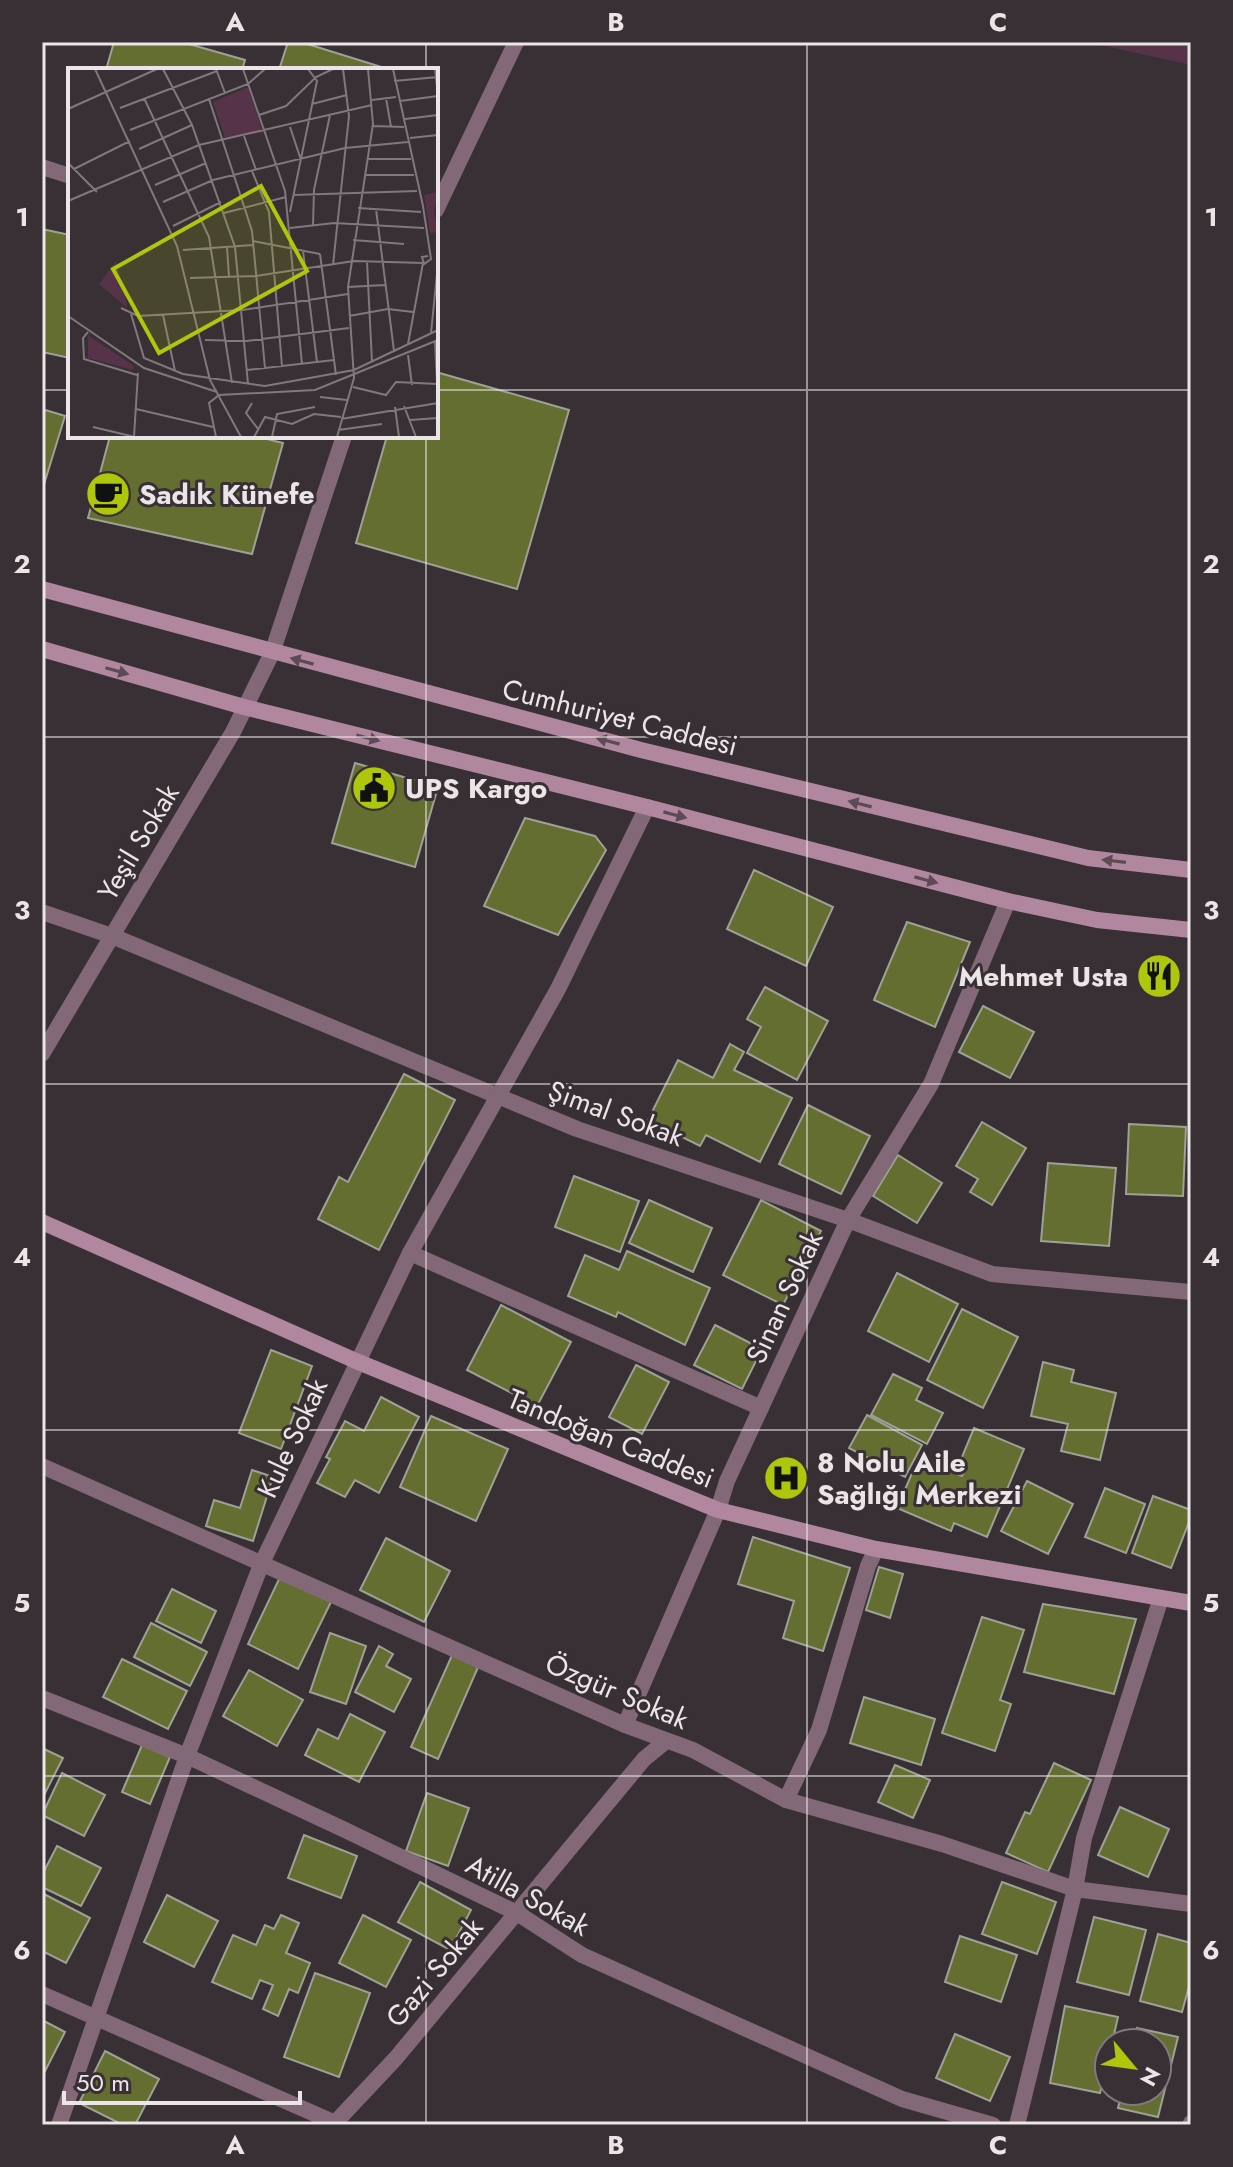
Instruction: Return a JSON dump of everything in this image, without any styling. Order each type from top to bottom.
[{"type":"main road","name":"Cumhuriyet Caddesi","points":[[42,589],[641,750],[1008,840],[1088,858],[1191,870]]},
{"type":"main road","points":[[42,649],[244,707],[1008,901],[1097,920],[1191,930]]},
{"type":"main road","name":"Tandoğan Caddesi","points":[[42,1222],[356,1361],[718,1510],[876,1549],[1191,1603]]},
{"type":"street","points":[[438,206],[516,42]]},
{"type":"street","points":[[42,167],[68,175]]},
{"type":"street","name":"Yeşil Sokak","points":[[42,1054],[233,732],[272,653],[343,438]]},
{"type":"street","name":"Kule Sokak","points":[[59,2125],[187,1756],[261,1565],[410,1253],[558,989],[647,807]]},
{"type":"street","name":"Sinan Sokak","points":[[625,1725],[718,1510],[727,1481],[848,1220],[931,1084],[1008,901]]},
{"type":"street","name":"Şimal Sokak","points":[[42,912],[112,936],[577,1129],[848,1220],[992,1274],[1191,1292]]},
{"type":"street","points":[[410,1253],[761,1408]]},
{"type":"street","name":"Özgür Sokak","points":[[42,1466],[625,1725],[693,1750],[786,1800],[942,1844],[1075,1889],[1191,1904]]},
{"type":"street","points":[[786,1800],[819,1730],[868,1566],[876,1549]]},
{"type":"street","points":[[1017,2125],[1075,1889],[1084,1838],[1161,1598]]},
{"type":"street","name":"Atilla Sokak","points":[[42,1698],[187,1756],[517,1913],[582,1955],[888,2092],[993,2125]]},
{"type":"street","name":"Gazi Sokak","points":[[336,2124],[396,2058],[644,1759],[666,1741]]},
{"type":"street","points":[[42,1994],[336,2124]]},
{"type":"shaded area","points":[[1087,42],[1191,42],[1191,65]]},
{"type":"building","points":[[114,42],[182,42],[245,60],[243,68],[107,68]]},
{"type":"building","points":[[288,42],[301,42],[385,68],[280,68]]},
{"type":"building","points":[[42,229],[68,235],[68,358],[42,352]]},
{"type":"building","points":[[438,373],[569,410],[517,589],[356,543],[386,438],[438,438]]},
{"type":"building","points":[[42,409],[65,416],[42,491]]},
{"type":"building","points":[[109,438],[262,438],[283,443],[252,554],[88,518]]},
{"type":"building","points":[[355,763],[438,787],[415,867],[332,843]]},
{"type":"building","points":[[525,818],[595,836],[606,850],[558,935],[484,906]]},
{"type":"building","points":[[754,870],[833,907],[806,966],[727,929]]},
{"type":"building","points":[[907,922],[970,942],[935,1027],[874,1000]]},
{"type":"building","points":[[765,987],[828,1021],[797,1080],[747,1053],[761,1027],[747,1019]]},
{"type":"building","points":[[983,1006],[1034,1032],[1010,1078],[959,1052]]},
{"type":"building","points":[[730,1044],[744,1052],[734,1070],[792,1098],[760,1162],[706,1135],[700,1146],[648,1120],[678,1060],[713,1078]]},
{"type":"building","points":[[404,1074],[455,1100],[379,1250],[318,1219],[339,1177],[348,1182]]},
{"type":"building","points":[[808,1105],[870,1136],[841,1194],[779,1164]]},
{"type":"building","points":[[982,1122],[1026,1148],[992,1205],[970,1192],[978,1179],[956,1166]]},
{"type":"building","points":[[1129,1124],[1186,1127],[1183,1196],[1126,1194]]},
{"type":"building","points":[[898,1155],[942,1183],[917,1223],[873,1196]]},
{"type":"building","points":[[1048,1163],[1116,1168],[1109,1246],[1041,1241]]},
{"type":"building","points":[[574,1176],[639,1201],[620,1252],[555,1227]]},
{"type":"building","points":[[649,1200],[712,1228],[693,1272],[629,1243]]},
{"type":"building","points":[[761,1200],[821,1231],[783,1305],[723,1275]]},
{"type":"building","points":[[627,1251],[710,1288],[685,1345],[618,1312],[616,1317],[568,1296],[585,1255],[619,1270]]},
{"type":"building","points":[[897,1273],[958,1304],[929,1362],[868,1331]]},
{"type":"building","points":[[501,1305],[571,1342],[537,1406],[467,1370]]},
{"type":"building","points":[[962,1309],[1018,1337],[983,1408],[927,1380]]},
{"type":"building","points":[[715,1325],[762,1349],[742,1389],[694,1365]]},
{"type":"building","points":[[271,1350],[312,1366],[281,1449],[239,1433]]},
{"type":"building","points":[[1043,1362],[1074,1370],[1071,1382],[1116,1393],[1100,1460],[1061,1451],[1068,1424],[1031,1416]]},
{"type":"building","points":[[636,1365],[669,1382],[642,1434],[609,1417]]},
{"type":"building","points":[[893,1374],[922,1388],[916,1400],[943,1413],[927,1444],[871,1415]]},
{"type":"building","points":[[381,1397],[419,1417],[379,1493],[355,1480],[345,1497],[317,1483],[330,1459],[326,1457],[345,1421],[364,1431]]},
{"type":"building","points":[[867,1415],[922,1445],[905,1477],[849,1448]]},
{"type":"building","points":[[431,1416],[508,1449],[476,1521],[400,1487]]},
{"type":"building","points":[[974,1428],[1024,1449],[987,1537],[954,1523],[951,1531],[897,1508],[919,1457],[962,1476],[964,1472],[957,1469]]},
{"type":"building","points":[[252,1470],[273,1477],[253,1541],[206,1526],[214,1500],[240,1508]]},
{"type":"building","points":[[1027,1481],[1073,1504],[1048,1554],[1001,1531]]},
{"type":"building","points":[[1105,1488],[1145,1504],[1126,1553],[1085,1537]]},
{"type":"building","points":[[1153,1496],[1191,1510],[1171,1568],[1132,1553]]},
{"type":"building","points":[[753,1537],[850,1568],[823,1651],[783,1638],[794,1601],[738,1584]]},
{"type":"building","points":[[386,1538],[450,1571],[424,1622],[360,1590]]},
{"type":"building","points":[[879,1567],[903,1574],[890,1618],[866,1610]]},
{"type":"building","points":[[281,1575],[332,1600],[298,1669],[248,1644]]},
{"type":"building","points":[[172,1589],[216,1611],[201,1643],[156,1621]]},
{"type":"building","points":[[1043,1604],[1136,1619],[1114,1694],[1024,1672]]},
{"type":"building","points":[[982,1617],[1024,1630],[1000,1700],[1011,1704],[995,1751],[942,1733]]},
{"type":"building","points":[[151,1623],[207,1652],[190,1686],[134,1657]]},
{"type":"building","points":[[330,1633],[366,1646],[346,1704],[310,1692]]},
{"type":"building","points":[[379,1646],[393,1654],[386,1666],[411,1679],[394,1712],[355,1692]]},
{"type":"building","points":[[453,1653],[479,1665],[438,1759],[411,1747]]},
{"type":"building","points":[[122,1659],[187,1691],[168,1729],[103,1697]]},
{"type":"building","points":[[249,1670],[303,1700],[277,1746],[223,1716]]},
{"type":"building","points":[[864,1697],[935,1719],[921,1765],[850,1743]]},
{"type":"building","points":[[350,1714],[385,1732],[359,1782],[305,1755],[318,1729],[338,1739]]},
{"type":"building","points":[[142,1745],[170,1757],[150,1804],[122,1792]]},
{"type":"building","points":[[42,1748],[63,1758],[42,1799]]},
{"type":"building","points":[[1054,1763],[1091,1780],[1048,1872],[1006,1853],[1025,1812],[1030,1814]]},
{"type":"building","points":[[895,1765],[930,1780],[913,1818],[878,1802]]},
{"type":"building","points":[[62,1773],[105,1795],[84,1836],[42,1815]]},
{"type":"building","points":[[427,1793],[469,1808],[448,1866],[406,1851]]},
{"type":"building","points":[[1120,1807],[1169,1829],[1148,1877],[1098,1855]]},
{"type":"building","points":[[304,1835],[357,1856],[341,1898],[288,1878]]},
{"type":"building","points":[[57,1846],[101,1868],[81,1906],[42,1887],[42,1875]]},
{"type":"building","points":[[420,1882],[471,1910],[450,1950],[398,1922]]},
{"type":"building","points":[[1002,1882],[1056,1902],[1037,1954],[982,1934]]},
{"type":"building","points":[[42,1893],[90,1918],[66,1963],[42,1951]]},
{"type":"building","points":[[167,1895],[218,1921],[194,1967],[144,1942]]},
{"type":"building","points":[[281,1915],[299,1923],[286,1953],[310,1963],[298,1993],[289,1989],[278,2016],[263,2009],[273,1985],[260,1980],[252,1999],[212,1982],[233,1935],[256,1945],[265,1925],[274,1929]]},
{"type":"building","points":[[363,1915],[411,1940],[386,1987],[339,1963]]},
{"type":"building","points":[[1094,1917],[1146,1930],[1129,1995],[1077,1982]]},
{"type":"building","points":[[1158,1934],[1191,1943],[1191,1979],[1182,2012],[1140,2001]]},
{"type":"building","points":[[960,1936],[1017,1955],[1001,2002],[945,1982]]},
{"type":"building","points":[[315,1973],[370,1993],[339,2077],[284,2057]]},
{"type":"building","points":[[1065,2006],[1118,2017],[1116,2027],[1093,2027],[1093,2092],[1050,2083]]},
{"type":"building","points":[[42,2020],[65,2032],[42,2077]]},
{"type":"building","points":[[955,2034],[1010,2057],[990,2101],[936,2078]]},
{"type":"building","points":[[1173,2036],[1178,2037],[1173,2057]]},
{"type":"building","points":[[105,2051],[159,2079],[135,2125],[123,2125],[79,2103]]},
{"type":"building","points":[[1118,2107],[1160,2107],[1158,2117]]},
{"type":"place","name":"Sadık Künefe","points":[[108,494]]},
{"type":"place","name":"UPS Kargo","points":[[374,788]]},
{"type":"place","name":"Mehmet Usta","points":[[1159,976]]},
{"type":"place","name":"8 Nolu Aile Sağlığı Merkezi","points":[[786,1478]]}]
